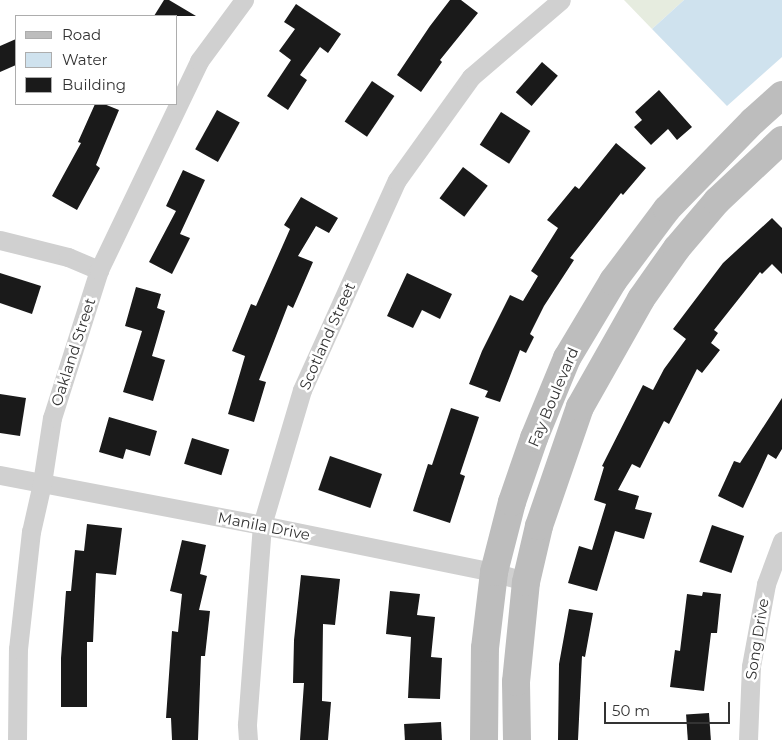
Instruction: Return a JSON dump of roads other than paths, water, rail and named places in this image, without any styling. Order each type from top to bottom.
[{"type":"main road","name":"Fay Boulevard","points":[[484,740],[485,648],[494,572],[512,502],[534,438],[567,358],[613,281],[667,209],[753,121],[782,96]]},
{"type":"main road","name":"Fay Boulevard","points":[[517,740],[516,682],[526,582],[539,526],[580,407],[641,299],[677,248],[717,201],[782,140]]},
{"type":"street","name":"Oakland Street","points":[[178,105],[199,61],[244,0]]},
{"type":"street","name":"Scotland Street","points":[[248,740],[247,724],[262,525],[302,390],[398,180],[471,77],[561,0]]},
{"type":"street","name":"Oakland Street","points":[[17,740],[18,650],[31,532],[42,483],[52,418],[99,270],[178,105]]},
{"type":"street","points":[[0,240],[68,257],[99,270]]},
{"type":"street","points":[[613,281],[641,299]]},
{"type":"street","name":"Manila Drive","points":[[0,474],[494,572],[526,582]]},
{"type":"street","name":"Song Drive","points":[[748,740],[751,666],[766,584],[782,541]]},
{"type":"water","points":[[684,0],[782,0],[782,57],[727,106],[652,29]]}]
